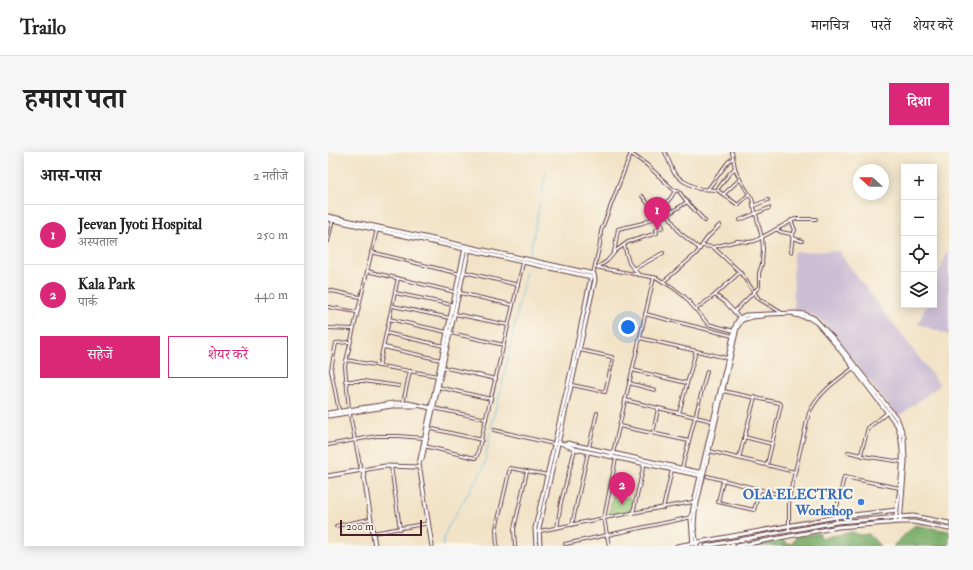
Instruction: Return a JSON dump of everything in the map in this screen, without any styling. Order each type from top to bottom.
[{"type":"street","points":[[540,546],[537,532],[592,278],[597,267],[601,231],[631,152],[675,191],[678,190],[705,221]]},
{"type":"street","points":[[665,152],[674,173],[679,178],[696,188],[717,190],[738,205],[749,194]]},
{"type":"street","points":[[732,152],[735,168],[740,180],[752,199],[762,238],[763,249],[762,264],[759,274],[759,285],[734,312]]},
{"type":"street","points":[[708,189],[733,157]]},
{"type":"street","points":[[717,190],[735,168]]},
{"type":"street","points":[[724,194],[740,180]]},
{"type":"street","points":[[657,210],[670,199],[675,191]]},
{"type":"street","points":[[597,267],[607,261],[614,253],[628,242],[657,233],[656,230],[663,227],[654,204],[651,206],[642,196]]},
{"type":"street","points":[[753,206],[768,200]]},
{"type":"street","points":[[666,202],[672,212]]},
{"type":"street","points":[[614,253],[618,229],[643,223],[668,214],[687,202]]},
{"type":"street","points":[[740,220],[768,208]]},
{"type":"street","points":[[668,214],[679,232],[700,249]]},
{"type":"street","points":[[328,217],[590,276],[592,278]]},
{"type":"street","points":[[328,241],[334,218]]},
{"type":"street","points":[[702,246],[714,248],[738,241],[749,242],[762,238],[791,220],[797,218],[816,219]]},
{"type":"street","points":[[791,220],[795,230],[792,237],[791,252]]},
{"type":"street","points":[[663,282],[700,249],[707,238],[720,225]]},
{"type":"street","points":[[375,546],[362,470],[349,412],[344,372],[377,228]]},
{"type":"street","points":[[776,229],[791,234],[792,237],[802,240]]},
{"type":"street","points":[[624,246],[629,263],[638,275]]},
{"type":"street","points":[[467,248],[593,274]]},
{"type":"street","points":[[433,546],[419,466],[437,387],[450,318],[453,313],[453,305],[464,272],[467,248]]},
{"type":"street","points":[[437,387],[444,346],[453,313],[460,274],[467,248]]},
{"type":"street","points":[[714,248],[740,272],[761,301],[784,313]]},
{"type":"street","points":[[371,252],[460,274]]},
{"type":"street","points":[[634,269],[663,253]]},
{"type":"street","points":[[424,446],[475,458],[477,456],[523,261]]},
{"type":"street","points":[[597,267],[654,277],[685,297],[710,325],[735,331]]},
{"type":"street","points":[[367,271],[513,305]]},
{"type":"street","points":[[464,272],[518,285]]},
{"type":"street","points":[[696,309],[740,272]]},
{"type":"street","points":[[536,546],[537,532],[548,475],[572,385],[595,280],[593,274]]},
{"type":"street","points":[[609,546],[604,518],[613,456],[654,277]]},
{"type":"street","points":[[379,366],[398,278]]},
{"type":"street","points":[[328,290],[361,297]]},
{"type":"street","points":[[395,293],[453,305]]},
{"type":"street","points":[[714,295],[725,302],[740,319]]},
{"type":"street","points":[[392,306],[450,318]]},
{"type":"street","points":[[328,307],[357,312]]},
{"type":"street","points":[[453,313],[508,325]]},
{"type":"street","points":[[694,544],[692,517],[694,502],[709,451],[714,422],[723,391],[733,336],[740,319],[746,315],[784,313],[804,315],[814,318],[820,322],[895,422],[899,431],[903,462]]},
{"type":"street","points":[[645,314],[733,336]]},
{"type":"street","points":[[740,319],[757,316],[804,315]]},
{"type":"street","points":[[389,319],[504,345]]},
{"type":"street","points":[[328,328],[353,330]]},
{"type":"street","points":[[694,544],[694,518],[735,331]]},
{"type":"street","points":[[386,333],[444,346]]},
{"type":"street","points":[[640,338],[729,359]]},
{"type":"street","points":[[339,412],[331,370],[332,357],[336,343],[350,342]]},
{"type":"street","points":[[383,347],[441,360]]},
{"type":"street","points":[[572,385],[605,392],[613,359],[612,357],[580,350]]},
{"type":"street","points":[[679,414],[696,351]]},
{"type":"street","points":[[346,360],[438,376]]},
{"type":"street","points":[[441,367],[496,379]]},
{"type":"street","points":[[854,367],[900,426],[904,437],[900,522]]},
{"type":"street","points":[[789,530],[789,497],[809,413],[815,402],[828,387],[854,367]]},
{"type":"street","points":[[632,370],[687,383]]},
{"type":"street","points":[[403,403],[410,371]]},
{"type":"street","points":[[682,470],[706,371]]},
{"type":"street","points":[[345,380],[363,380],[399,386]]},
{"type":"street","points":[[629,383],[655,390]]},
{"type":"street","points":[[437,387],[491,398]]},
{"type":"street","points":[[723,391],[779,402],[781,404],[767,465]]},
{"type":"street","points":[[739,458],[755,397]]},
{"type":"street","points":[[625,400],[714,422]]},
{"type":"street","points":[[328,416],[394,403],[403,403],[486,419]]},
{"type":"street","points":[[328,413],[349,412],[399,405],[422,406]]},
{"type":"street","points":[[653,433],[658,408]]},
{"type":"street","points":[[862,455],[868,428],[888,412]]},
{"type":"street","points":[[572,525],[597,413]]},
{"type":"street","points":[[619,426],[689,440]]},
{"type":"street","points":[[428,428],[424,438],[421,466],[433,546]]},
{"type":"street","points":[[428,428],[482,440]]},
{"type":"street","points":[[494,430],[557,443],[567,443],[644,464],[672,470],[682,470]]},
{"type":"street","points":[[328,445],[377,436],[424,438]]},
{"type":"street","points":[[744,437],[772,444]]},
{"type":"street","points":[[564,444],[575,449],[589,450]]},
{"type":"street","points":[[556,528],[561,502],[575,449]]},
{"type":"street","points":[[709,451],[795,472]]},
{"type":"street","points":[[848,452],[903,462]]},
{"type":"street","points":[[613,456],[682,470],[789,497]]},
{"type":"street","points":[[633,513],[644,464]]},
{"type":"street","points":[[328,476],[391,466],[419,466]]},
{"type":"street","points":[[391,466],[400,529]]},
{"type":"street","points":[[497,546],[496,529],[509,469],[511,467],[548,475]]},
{"type":"street","points":[[515,546],[514,529],[527,470]]},
{"type":"street","points":[[663,508],[672,470]]},
{"type":"street","points":[[837,522],[836,517],[844,478],[846,477],[901,488]]},
{"type":"street","points":[[723,481],[718,502],[754,510],[760,490]]},
{"type":"street","points":[[895,522],[901,488]]},
{"type":"street","points":[[537,532],[694,502]]},
{"type":"street","points":[[677,546],[836,517],[901,510]]},
{"type":"street","points":[[706,546],[837,522],[913,516],[949,523]]},
{"type":"street","points":[[565,544],[692,517]]},
{"type":"street","points":[[336,526],[371,518]]},
{"type":"street","points":[[737,546],[838,527],[895,522],[914,522],[949,529]]},
{"type":"street","points":[[373,533],[429,523]]},
{"type":"shaded area","points":[[949,249],[949,335],[918,324],[925,308],[937,308],[937,278]]},
{"type":"shaded area","points":[[838,251],[940,385],[898,417],[823,322],[808,312],[802,310],[794,311],[793,252]]},
{"type":"green space","points":[[613,495],[633,499],[632,511],[609,515]]},
{"type":"green space","points":[[915,525],[949,531],[949,546],[893,546]]},
{"type":"green space","points":[[852,532],[860,535],[869,534],[880,546],[751,546],[782,540],[788,544],[792,544],[796,537],[819,533],[822,538]]},
{"type":"waterway","points":[[542,193],[546,172]]},
{"type":"waterway","points":[[529,258],[540,203]]},
{"type":"waterway","points":[[443,546],[444,537],[448,527],[484,467],[492,423],[504,377],[526,270]]},
{"type":"place","name":"Jeevan Jyoti Hospital","points":[[657,230]]},
{"type":"place","name":"OLA ELECTRIC Workshop","points":[[861,502]]},
{"type":"place","name":"Kala Park","points":[[622,505]]}]
